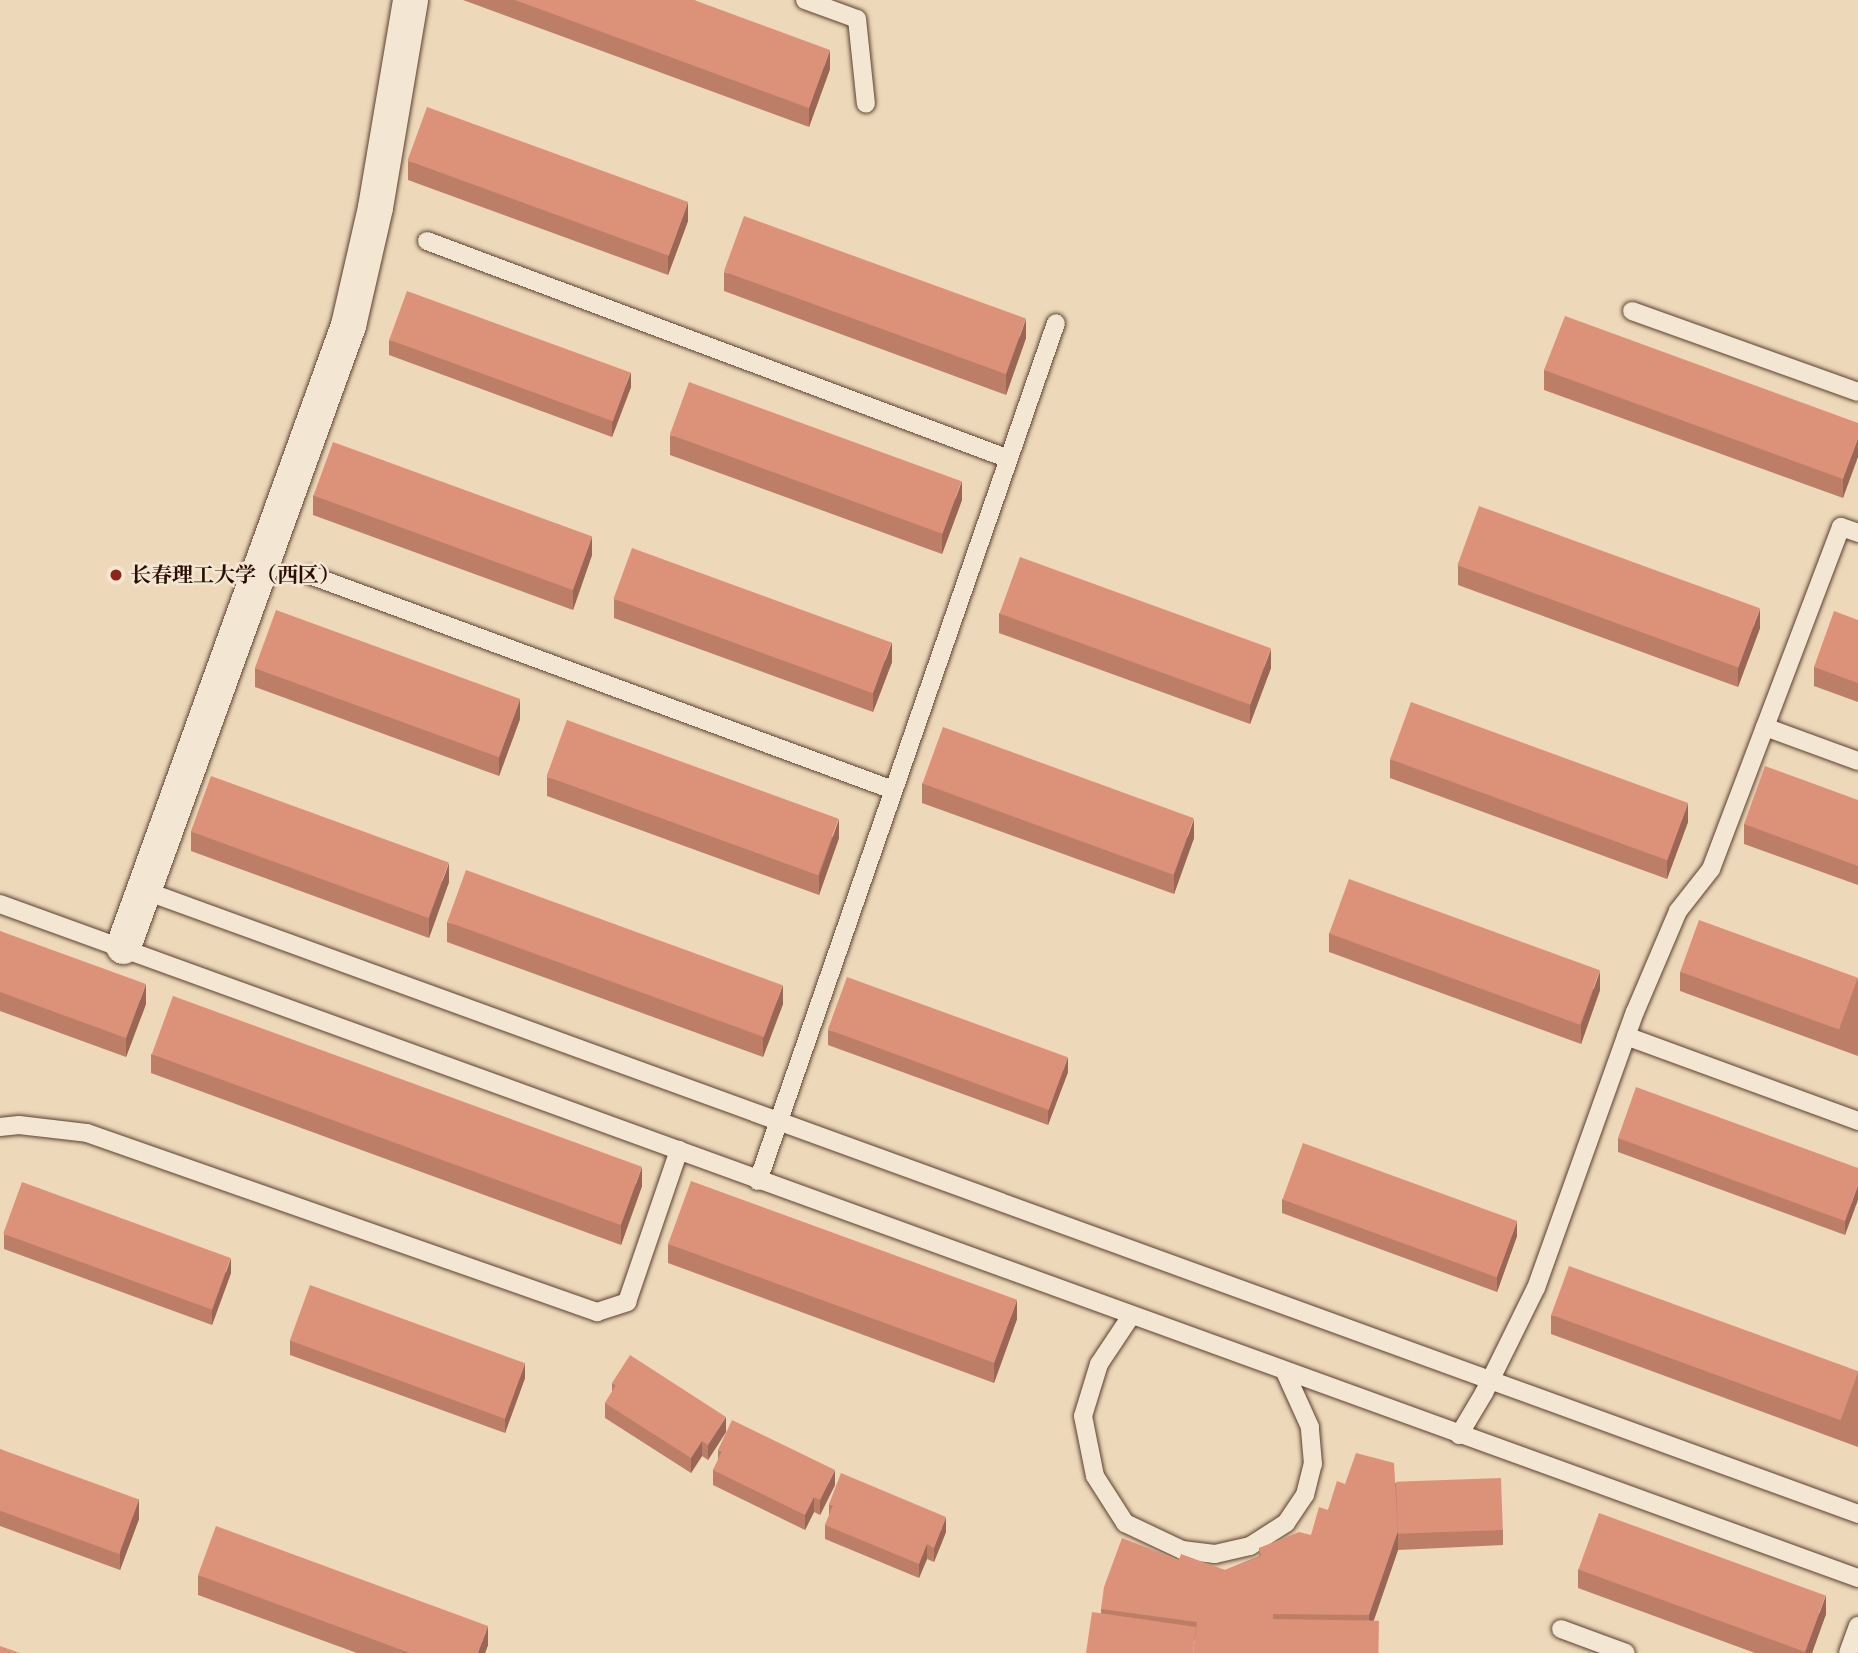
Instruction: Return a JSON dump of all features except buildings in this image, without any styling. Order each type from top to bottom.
[{"type":"street","points":[[123,946],[348,325],[375,207],[410,0]]},
{"type":"lane","points":[[805,0],[857,19],[866,104]]},
{"type":"lane","points":[[428,241],[1009,459]]},
{"type":"lane","points":[[1632,311],[1858,392]]},
{"type":"lane","points":[[758,1181],[1056,323]]},
{"type":"lane","points":[[1459,1435],[1490,1382],[1535,1288],[1626,1037],[1678,911],[1712,869],[1841,527],[1858,533]]},
{"type":"lane","points":[[310,575],[894,790]]},
{"type":"lane","points":[[1765,727],[1858,761]]},
{"type":"lane","points":[[143,890],[1858,1514]]},
{"type":"lane","points":[[0,904],[123,946],[758,1181],[1858,1578]]},
{"type":"lane","points":[[1626,1037],[1858,1121]]},
{"type":"lane","points":[[0,1127],[19,1125],[87,1133],[597,1312],[627,1302],[679,1150]]},
{"type":"lane","points":[[1132,1317],[1099,1364],[1083,1416],[1095,1476],[1125,1523],[1182,1550],[1215,1554],[1250,1546],[1286,1523],[1306,1495],[1314,1464],[1310,1427],[1285,1372]]},
{"type":"lane","points":[[1848,1653],[1858,1626]]},
{"type":"lane","points":[[1561,1629],[1626,1653]]},
{"type":"place","name":"长春理工大学（西区）","points":[[116,575]]}]
